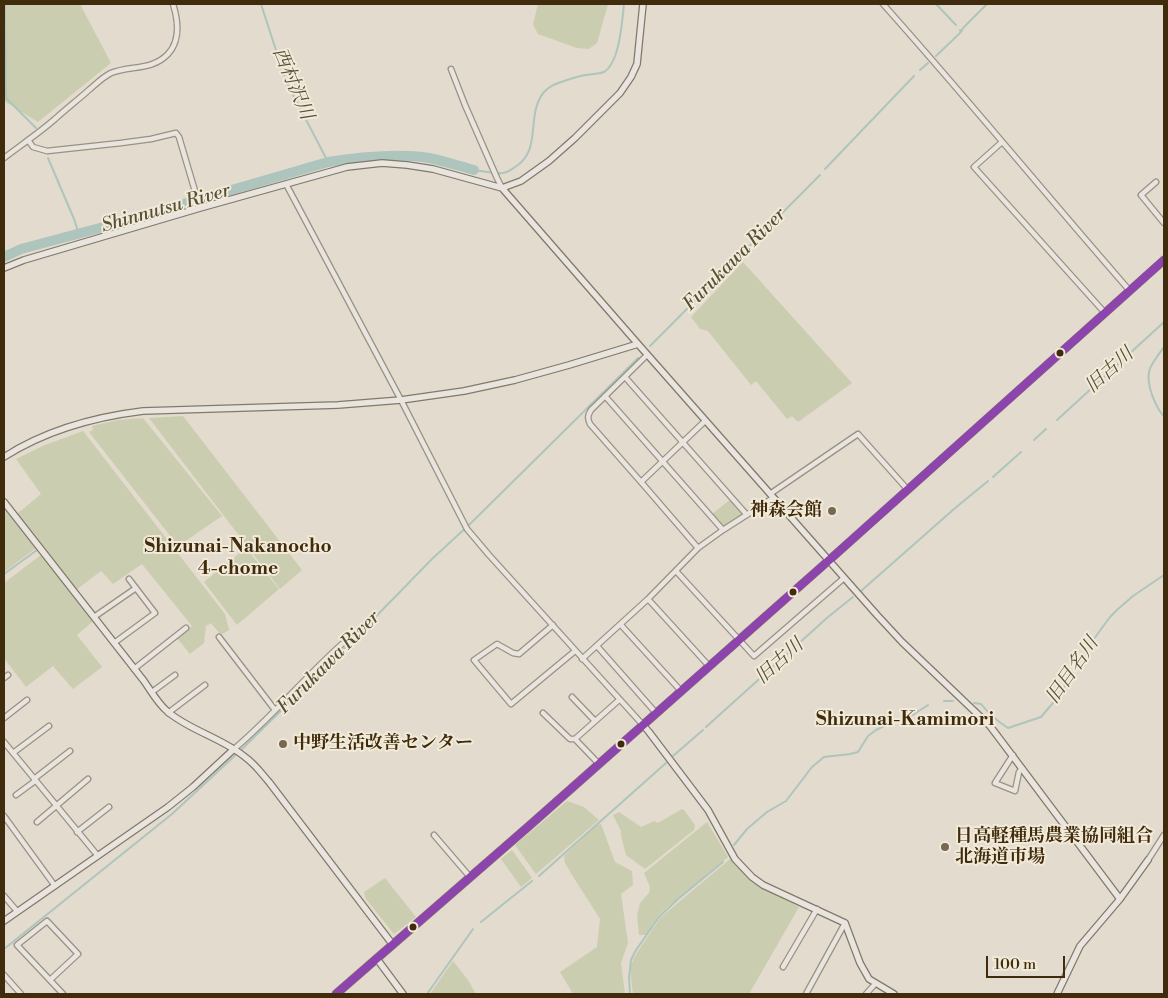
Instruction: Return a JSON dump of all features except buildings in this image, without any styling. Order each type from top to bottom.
[{"type":"main road","points":[[336,994],[643,725],[1164,260]]},
{"type":"street","points":[[4,158],[54,120],[103,77],[114,72],[156,63],[169,53],[177,37],[178,24],[173,4]]},
{"type":"street","points":[[4,268],[24,260],[200,206],[346,167],[382,163],[433,169],[502,188],[521,181],[549,161],[575,138],[620,93],[637,64],[643,4]]},
{"type":"street","points":[[883,4],[1130,291]]},
{"type":"street","points":[[451,69],[502,188],[828,561],[902,642],[990,726],[1120,899]]},
{"type":"street","points":[[28,140],[33,147],[47,151],[151,139],[176,133],[180,137],[200,206]]},
{"type":"street","points":[[1002,142],[974,167],[1105,314]]},
{"type":"street","points":[[1156,182],[1141,195],[1164,223]]},
{"type":"street","points":[[286,184],[466,527],[574,651],[649,732],[708,810],[742,868],[763,884],[845,923],[868,979],[894,994]]},
{"type":"street","points":[[4,457],[43,436],[86,421],[114,415],[143,411],[338,405],[401,400],[515,380],[638,344]]},
{"type":"street","points":[[647,355],[591,410],[588,419],[590,424],[698,548]]},
{"type":"street","points":[[625,377],[747,515]]},
{"type":"street","points":[[605,396],[723,530]]},
{"type":"street","points":[[641,482],[705,421]]},
{"type":"street","points":[[582,659],[621,625],[698,548],[747,515],[858,434],[908,490]]},
{"type":"street","points":[[4,502],[165,710],[183,723],[241,754],[254,764],[393,945]]},
{"type":"street","points":[[676,571],[754,656],[844,578]]},
{"type":"street","points":[[114,643],[155,613],[129,579]]},
{"type":"street","points":[[94,617],[136,588]]},
{"type":"street","points":[[648,599],[709,666]]},
{"type":"street","points":[[553,625],[519,654],[513,653],[497,644],[474,660],[510,704],[574,651]]},
{"type":"street","points":[[621,625],[681,691]]},
{"type":"street","points":[[134,669],[186,628]]},
{"type":"street","points":[[219,637],[275,710]]},
{"type":"street","points":[[4,920],[168,807],[193,787],[234,750],[342,644]]},
{"type":"street","points":[[597,646],[656,713]]},
{"type":"street","points":[[152,692],[175,675]]},
{"type":"street","points":[[168,712],[205,685]]},
{"type":"street","points":[[572,697],[595,721]]},
{"type":"street","points":[[4,718],[27,700]]},
{"type":"street","points":[[543,712],[570,740],[575,739],[619,700]]},
{"type":"street","points":[[13,754],[49,726]]},
{"type":"street","points":[[575,739],[599,764]]},
{"type":"street","points":[[4,742],[98,856]]},
{"type":"street","points":[[16,795],[70,751]]},
{"type":"street","points":[[1013,755],[995,783],[1015,791],[1019,772],[1022,768]]},
{"type":"street","points":[[37,822],[88,780]]},
{"type":"street","points":[[77,832],[109,807]]},
{"type":"street","points":[[4,816],[54,886]]},
{"type":"street","points":[[434,835],[470,877]]},
{"type":"street","points":[[1057,994],[1080,946],[1120,899],[1164,835]]},
{"type":"street","points":[[4,896],[17,911]]},
{"type":"street","points":[[783,967],[817,909]]},
{"type":"street","points":[[50,980],[78,954],[47,921],[17,945],[63,994]]},
{"type":"street","points":[[806,994],[845,923]]},
{"type":"street","points":[[377,959],[403,994]]},
{"type":"street","points":[[4,975],[21,994]]},
{"type":"street","points":[[866,994],[875,984]]},
{"type":"green space","points":[[4,4],[80,4],[111,63],[38,122],[4,101]]},
{"type":"green space","points":[[538,4],[608,4],[597,43],[589,49],[577,48],[538,34],[533,24]]},
{"type":"green space","points":[[743,262],[852,383],[798,422],[792,416],[787,419],[756,381],[751,385],[708,331],[700,329],[691,317]]},
{"type":"green space","points":[[183,416],[302,570],[280,589],[149,418]]},
{"type":"green space","points":[[143,418],[222,516],[178,546],[89,432],[93,430],[92,426],[118,420]]},
{"type":"green space","points":[[83,431],[225,614],[229,630],[221,635],[211,623],[206,626],[204,643],[190,654],[177,638],[192,626],[142,564],[113,584],[101,571],[76,590],[17,514],[41,494],[16,459],[45,445]]},
{"type":"green space","points":[[731,499],[743,512],[742,515],[722,526],[712,514]]},
{"type":"green space","points":[[4,508],[36,548],[4,572]]},
{"type":"green space","points":[[246,548],[279,589],[237,625],[204,582]]},
{"type":"green space","points":[[41,555],[93,621],[77,635],[102,667],[73,689],[53,666],[26,687],[4,658],[4,583]]},
{"type":"green space","points":[[567,801],[584,807],[599,820],[536,874],[515,845]]},
{"type":"green space","points":[[682,809],[695,825],[694,830],[645,869],[626,855],[621,831],[613,815],[619,812],[641,827],[654,821],[658,823]]},
{"type":"green space","points":[[707,822],[728,857],[665,909],[646,935],[639,935],[637,915],[640,903],[649,893],[650,887],[644,873]]},
{"type":"green space","points":[[601,824],[615,862],[632,871],[633,885],[621,894],[628,943],[621,963],[625,994],[573,994],[560,972],[597,947],[600,919],[565,863],[564,856],[597,825]]},
{"type":"green space","points":[[512,850],[532,878],[521,887],[501,859]]},
{"type":"green space","points":[[730,859],[753,883],[799,907],[749,994],[633,994],[630,969],[633,960],[660,918]]},
{"type":"green space","points":[[385,878],[416,917],[394,934],[366,899],[364,892]]},
{"type":"green space","points":[[453,961],[476,994],[430,994]]},
{"type":"waterway","points":[[5,4],[6,98],[36,128]]},
{"type":"waterway","name":"西村沢川","points":[[261,4],[286,81],[328,162]]},
{"type":"waterway","points":[[474,170],[502,173],[515,167],[524,160],[529,151],[535,111],[538,101],[544,92],[557,83],[580,76],[602,73],[609,67],[617,51],[624,4]]},
{"type":"waterway","name":"Furukawa River","points":[[936,4],[956,25]]},
{"type":"waterway","points":[[961,32],[987,4]]},
{"type":"waterway","name":"Furukawa River","points":[[936,56],[961,32],[960,30]]},
{"type":"waterway","name":"Furukawa River","points":[[920,70],[928,63]]},
{"type":"waterway","name":"Furukawa River","points":[[825,169],[914,76]]},
{"type":"waterway","name":"Shinnutsu River","points":[[4,257],[21,249],[328,162],[366,157],[405,156],[429,158],[474,170]]},
{"type":"waterway","points":[[48,158],[79,234]]},
{"type":"waterway","name":"Furukawa River","points":[[650,346],[820,175]]},
{"type":"waterway","name":"旧古川","points":[[1057,420],[1164,322]]},
{"type":"waterway","name":"旧目名川","points":[[1164,347],[1152,364],[1149,374],[1154,401],[1164,416]]},
{"type":"waterway","name":"Furukawa River","points":[[4,949],[172,814],[242,749],[432,559],[638,358]]},
{"type":"waterway","name":"旧古川","points":[[1034,440],[1046,429]]},
{"type":"waterway","name":"旧古川","points":[[993,477],[1021,452]]},
{"type":"waterway","name":"旧古川","points":[[861,591],[988,481]]},
{"type":"waterway","points":[[4,574],[37,550]]},
{"type":"waterway","name":"旧目名川","points":[[974,703],[981,704],[993,717],[1008,728],[1041,717],[1058,697],[1091,643],[1110,617],[1133,596],[1164,575]]},
{"type":"waterway","name":"旧古川","points":[[706,727],[828,617],[853,597]]},
{"type":"waterway","name":"旧目名川","points":[[944,701],[953,701]]},
{"type":"waterway","name":"旧目名川","points":[[734,845],[747,829],[767,812],[786,801],[812,767],[824,757],[858,752],[868,736],[876,730],[911,716],[928,705]]},
{"type":"waterway","name":"旧古川","points":[[673,756],[703,730]]},
{"type":"waterway","name":"旧古川","points":[[539,876],[666,763]]},
{"type":"waterway","name":"旧目名川","points":[[630,994],[631,960],[659,917],[723,862]]},
{"type":"waterway","name":"旧古川","points":[[481,922],[532,881]]},
{"type":"waterway","name":"旧古川","points":[[427,994],[473,929]]},
{"type":"transit line","points":[[336,994],[836,554],[1164,260]]},
{"type":"place","name":"神森会館","points":[[832,511]]},
{"type":"place","name":"中野生活改善センター","points":[[283,744]]},
{"type":"place","name":"日高軽種馬農業協同組合 北海道市場","points":[[945,847]]},
{"type":"district","name":"Shizunai-Nakanocho 4-chome","points":[[238,558]]},
{"type":"district","name":"Shizunai-Kamimori","points":[[905,720]]}]
